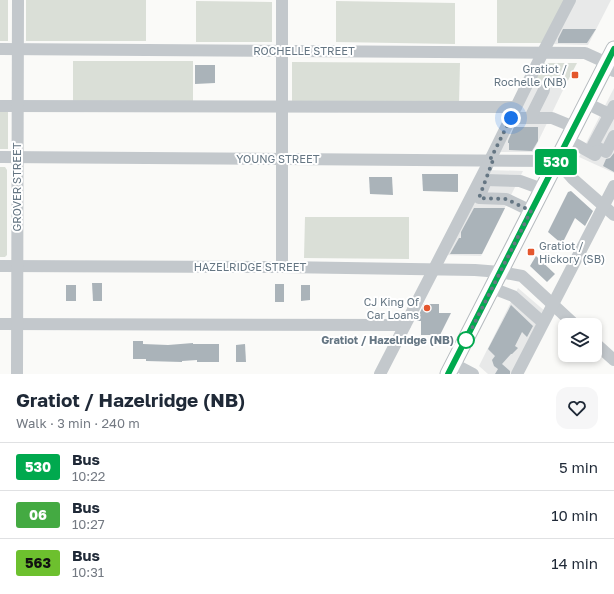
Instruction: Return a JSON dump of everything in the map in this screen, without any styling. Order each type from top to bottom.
[{"type":"main road","points":[[451,369],[586,103],[610,67],[614,49]]},
{"type":"street","name":"GROVER STREET","points":[[17,374],[18,0]]},
{"type":"street","points":[[282,0],[282,267]]},
{"type":"street","points":[[380,374],[433,269],[492,160],[513,112],[570,0]]},
{"type":"street","name":"ROCHELLE STREET","points":[[0,49],[585,53],[610,67]]},
{"type":"street","points":[[530,118],[544,90]]},
{"type":"street","points":[[0,106],[282,107],[513,112],[530,118],[552,118],[595,154],[607,130],[586,103]]},
{"type":"street","name":"YOUNG STREET","points":[[0,157],[557,161]]},
{"type":"street","points":[[492,160],[479,198],[506,199],[531,211]]},
{"type":"street","points":[[557,161],[573,179],[614,216]]},
{"type":"street","points":[[486,180],[520,181],[542,189]]},
{"type":"street","points":[[506,199],[514,181]]},
{"type":"street","points":[[517,374],[614,186]]},
{"type":"street","name":"HAZELRIDGE STREET","points":[[0,266],[282,267],[433,269],[500,272],[522,276],[567,318]]},
{"type":"street","points":[[492,288],[513,296],[540,320]]},
{"type":"street","points":[[0,324],[405,325]]},
{"type":"street","points":[[602,349],[614,360]]},
{"type":"street","points":[[451,369],[473,374]]},
{"type":"shaded area","points":[[0,0],[8,0],[8,41],[0,41]]},
{"type":"shaded area","points":[[26,0],[146,0],[146,41],[26,41]]},
{"type":"shaded area","points":[[497,0],[565,0],[544,43],[497,43]]},
{"type":"shaded area","points":[[573,0],[611,0],[588,45],[551,44]]},
{"type":"shaded area","points":[[196,1],[272,2],[272,42],[196,42]]},
{"type":"shaded area","points":[[336,1],[455,3],[455,44],[336,42]]},
{"type":"shaded area","points":[[73,61],[193,61],[193,102],[73,102]]},
{"type":"shaded area","points":[[292,62],[460,63],[459,103],[292,103]]},
{"type":"shaded area","points":[[542,63],[577,63],[564,88],[533,78]]},
{"type":"shaded area","points":[[533,78],[564,88],[533,152],[496,152]]},
{"type":"shaded area","points":[[614,88],[614,173],[579,157]]},
{"type":"shaded area","points":[[0,109],[8,109],[8,149],[0,149]]},
{"type":"shaded area","points":[[0,167],[5,167],[7,170],[7,255],[5,257],[0,257]]},
{"type":"shaded area","points":[[487,170],[523,171],[481,256],[443,255]]},
{"type":"shaded area","points":[[305,217],[409,217],[409,259],[304,258]]},
{"type":"shaded area","points":[[518,288],[546,312],[515,374],[488,374],[479,366]]},
{"type":"building","points":[[563,29],[596,29],[587,43],[558,43],[558,39]]},
{"type":"building","points":[[195,65],[215,65],[215,83],[195,84]]},
{"type":"building","points":[[514,127],[538,127],[538,141],[532,151],[509,150],[508,141]]},
{"type":"building","points":[[614,153],[614,172],[603,166],[606,159],[610,158]]},
{"type":"building","points":[[422,174],[458,174],[458,192],[423,191]]},
{"type":"building","points":[[369,177],[392,177],[393,195],[370,194]]},
{"type":"building","points":[[571,191],[593,211],[585,226],[575,218],[562,244],[548,232],[568,192]]},
{"type":"building","points":[[474,208],[505,208],[482,254],[450,254],[459,238],[461,238],[461,232]]},
{"type":"building","points":[[536,256],[555,274],[547,282],[530,266]]},
{"type":"building","points":[[92,283],[102,283],[102,301],[93,301]]},
{"type":"building","points":[[275,284],[284,284],[284,302],[275,302]]},
{"type":"building","points":[[66,285],[76,285],[76,301],[66,301]]},
{"type":"building","points":[[301,285],[310,285],[310,300],[301,301]]},
{"type":"building","points":[[424,304],[439,304],[439,313],[451,313],[440,335],[421,335],[421,321],[416,321]]},
{"type":"building","points":[[511,305],[533,326],[527,337],[522,332],[515,346],[518,348],[502,364],[510,371],[510,374],[495,374],[498,369],[494,366],[492,360],[495,356],[488,349]]},
{"type":"building","points":[[133,341],[143,341],[143,344],[168,345],[193,343],[219,344],[219,362],[197,362],[197,360],[182,362],[146,361],[146,359],[133,359]]},
{"type":"building","points":[[245,344],[246,362],[236,362],[236,345]]},
{"type":"bus line","name":"530","points":[[448,374],[614,49]]},
{"type":"place","name":"Gratiot / Rochelle (NB)","points":[[575,75]]},
{"type":"place","name":"Gratiot / Hickory (SB)","points":[[531,252]]},
{"type":"place","name":"CJ King Of Car Loans","points":[[427,308]]},
{"type":"place","name":"Gratiot / Hazelridge (NB)","points":[[466,340]]},
{"type":"route","points":[[466,340],[531,211],[506,199],[479,198],[493,160],[490,160],[511,118]]}]
